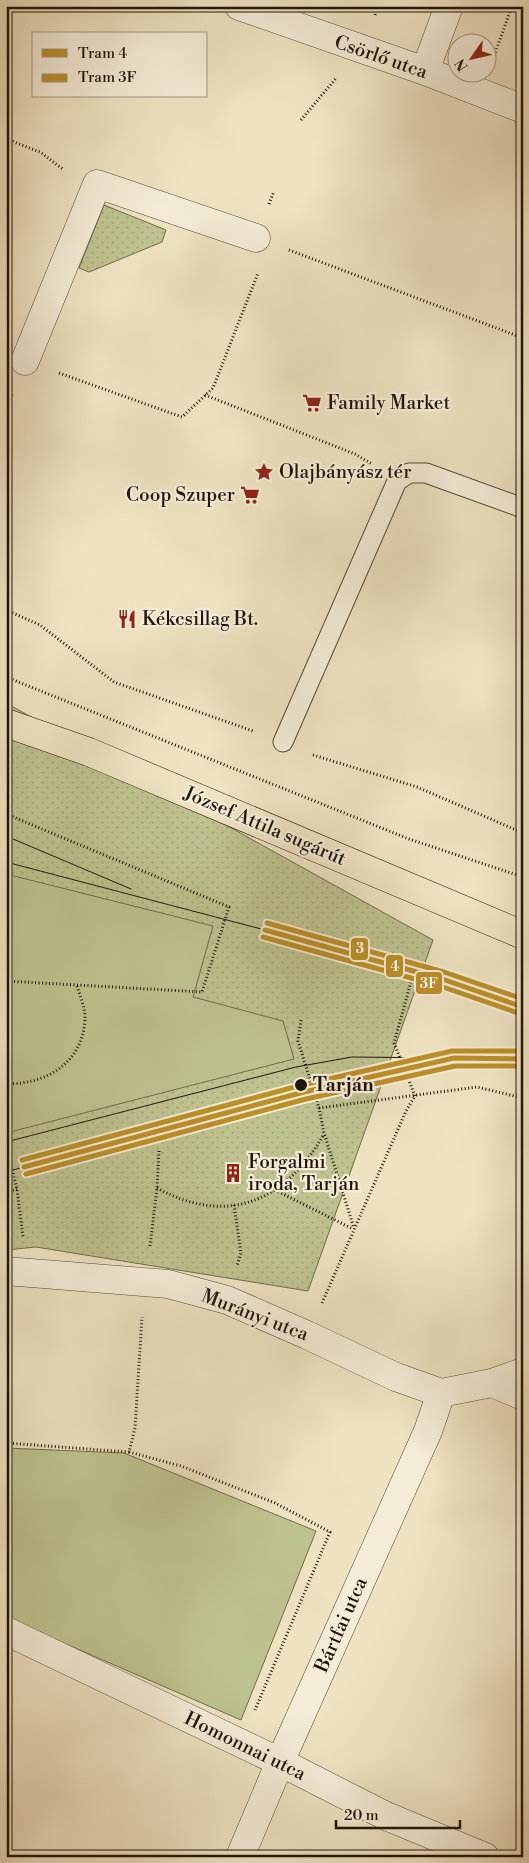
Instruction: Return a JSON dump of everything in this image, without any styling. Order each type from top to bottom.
[{"type":"main road","name":"József Attila sugárút","points":[[6,723],[89,752],[523,935]]},
{"type":"street","name":"Csörlő utca","points":[[239,6],[523,108]]},
{"type":"street","points":[[424,71],[449,6]]},
{"type":"street","points":[[25,361],[97,184],[263,240]]},
{"type":"street","name":"Murányi utca","points":[[6,1271],[168,1284],[227,1300],[308,1335],[396,1377],[441,1393]]},
{"type":"street","points":[[441,1393],[492,1383],[523,1372]]},
{"type":"street","points":[[492,1383],[523,1396]]},
{"type":"street","name":"Bártfai utca","points":[[240,1857],[280,1762],[428,1431],[441,1393]]},
{"type":"street","name":"Homonnai utca","points":[[6,1631],[241,1743],[386,1816],[485,1857]]},
{"type":"lane","points":[[283,742],[398,481],[409,473],[426,473],[523,508]]},
{"type":"path","points":[[496,50],[512,6]]},
{"type":"path","points":[[6,139],[40,152],[60,168],[97,184]]},
{"type":"path","points":[[25,361],[182,417],[213,388],[263,240],[274,191]]},
{"type":"path","points":[[263,240],[523,338]]},
{"type":"path","points":[[205,395],[355,454],[398,481]]},
{"type":"path","points":[[6,676],[409,839],[523,877]]},
{"type":"path","points":[[6,814],[229,907],[202,992],[6,981]]},
{"type":"path","points":[[415,1096],[394,1044],[417,960]]},
{"type":"path","points":[[6,1084],[20,1084],[43,1079],[62,1067],[79,1046],[85,1019],[77,986]]},
{"type":"path","points":[[301,1020],[298,1042],[354,1229]]},
{"type":"path","points":[[319,1108],[477,1087],[523,1098]]},
{"type":"path","points":[[308,1335],[406,1111],[415,1096]]},
{"type":"path","points":[[157,1188],[194,1204],[221,1206],[248,1202],[275,1190],[297,1172],[314,1151],[324,1133]]},
{"type":"path","points":[[6,1146],[17,1189],[22,1229]]},
{"type":"path","points":[[129,1452],[134,1428],[143,1304],[157,1188],[159,1151]]},
{"type":"path","points":[[6,1192],[17,1189]]},
{"type":"path","points":[[275,1190],[354,1229]]},
{"type":"path","points":[[234,1205],[241,1253]]},
{"type":"path","points":[[6,1443],[129,1452],[181,1466],[275,1503],[330,1532],[241,1743]]},
{"type":"green space","points":[[104,205],[166,230],[162,242],[89,272],[79,268]]},
{"type":"green space","points":[[6,703],[433,940],[308,1291],[36,1247],[6,1250]]},
{"type":"green space","points":[[6,874],[213,926],[193,997],[283,1021],[294,1059],[6,1133]]},
{"type":"green space","points":[[6,1448],[124,1453],[316,1531],[241,1720],[6,1618]]},
{"type":"tram line","points":[[6,836],[131,889]]},
{"type":"tram line","points":[[6,862],[265,930]]},
{"type":"tram line","name":"4","points":[[265,930],[442,979],[523,1007]]},
{"type":"tram line","name":"3F","points":[[263,937],[440,986],[521,1014]]},
{"type":"tram line","points":[[6,1142],[296,1067],[352,1057],[454,1058]]},
{"type":"tram line","name":"4","points":[[24,1167],[304,1092],[454,1058],[523,1059]]},
{"type":"tram line","name":"3F","points":[[26,1174],[306,1099],[455,1066],[523,1066]]},
{"type":"tram line","points":[[6,1172],[24,1167]]},
{"type":"transit line","name":"3","points":[[267,923],[444,972],[523,999]]},
{"type":"transit line","name":"3","points":[[22,1160],[302,1085],[452,1051],[523,1051]]},
{"type":"place","name":"Family Market","points":[[312,403]]},
{"type":"place","name":"Olajbányász tér","points":[[264,472]]},
{"type":"place","name":"Coop Szuper","points":[[250,495]]},
{"type":"place","name":"Kékcsillag Bt.","points":[[127,619]]},
{"type":"place","name":"Tarján","points":[[301,1085]]},
{"type":"place","name":"Forgalmi iroda, Tarján","points":[[233,1173]]}]
